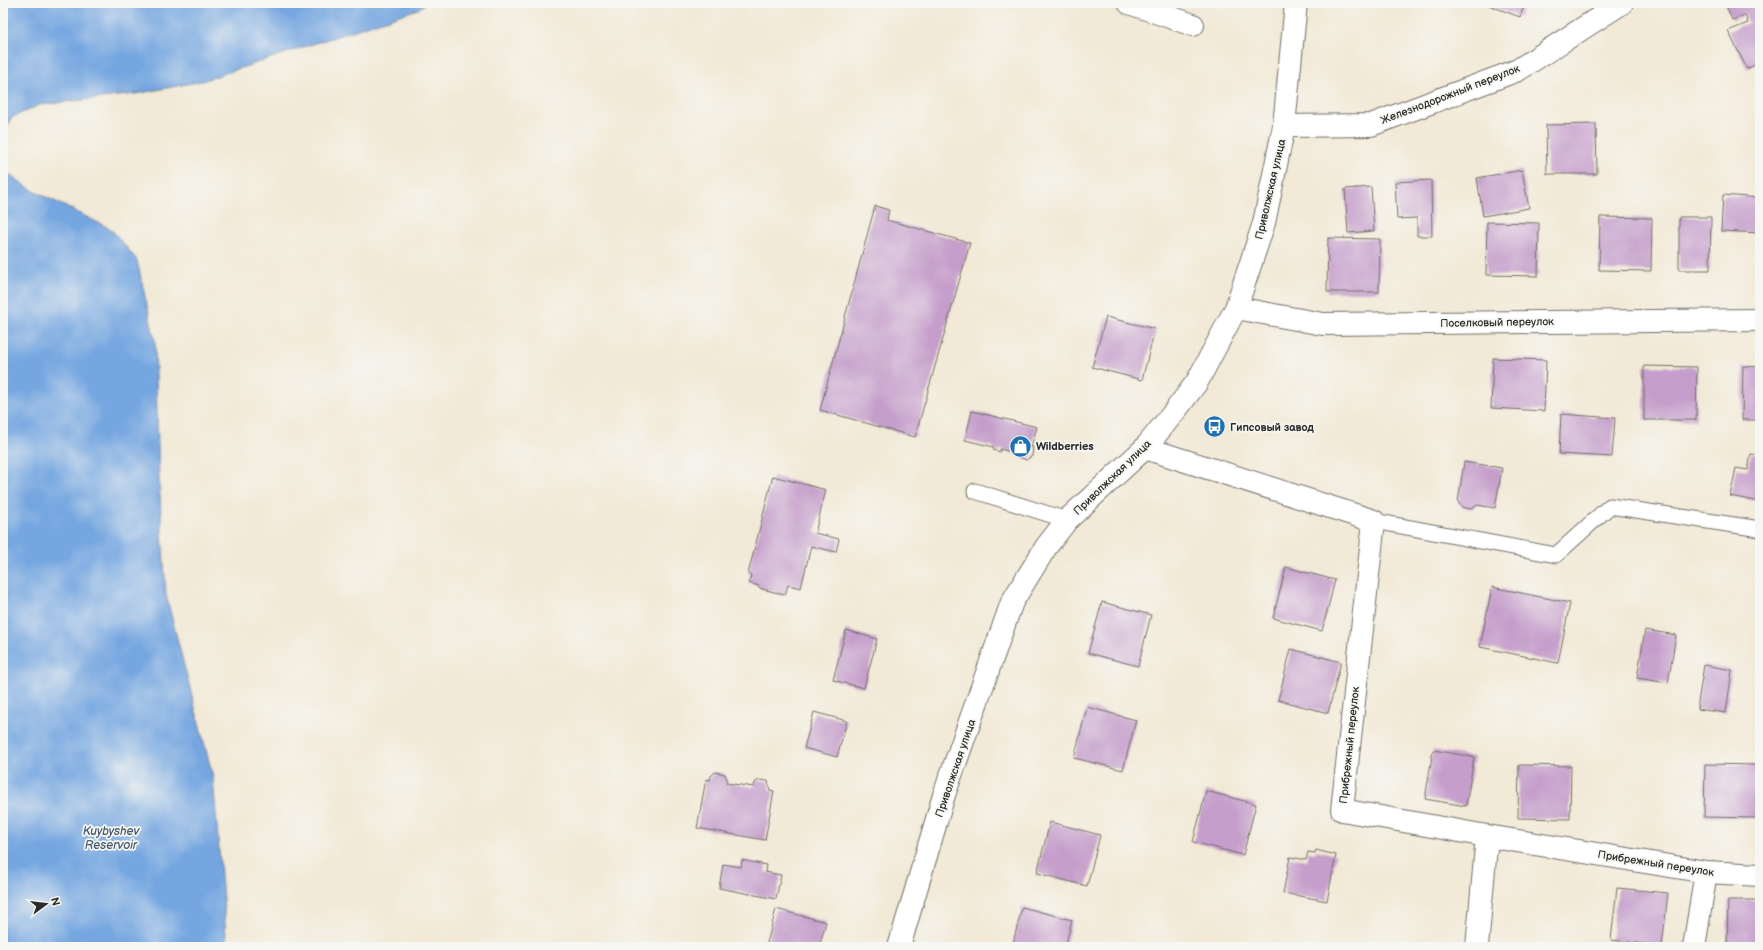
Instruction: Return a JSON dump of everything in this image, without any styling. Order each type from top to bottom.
[{"type":"street","points":[[1129,3],[1193,25]]},
{"type":"street","name":"Приволжская улица","points":[[898,947],[944,796],[1012,602],[1046,547],[1067,520],[1145,448],[1196,382],[1236,308],[1264,223],[1284,126],[1296,3]]},
{"type":"street","name":"Железнодорожный переулок","points":[[1284,126],[1371,125],[1518,70],[1622,3]]},
{"type":"street","name":"Поселковый переулок","points":[[1236,308],[1323,324],[1760,320]]},
{"type":"street","points":[[1145,448],[1374,521]]},
{"type":"street","name":"Прибрежный переулок","points":[[1374,521],[1342,810],[1487,836],[1706,872],[1760,875]]},
{"type":"street","points":[[1477,947],[1487,836]]},
{"type":"street","points":[[1694,947],[1706,872]]},
{"type":"lane","points":[[975,491],[1067,520]]},
{"type":"lane","points":[[1374,521],[1556,555],[1610,506],[1760,529]]},
{"type":"water","points":[[3,3],[426,3],[418,9],[202,81],[136,94],[39,105],[11,118],[3,139]]},
{"type":"water","name":"Kuybyshev Reservoir","points":[[3,163],[4,171],[32,190],[111,229],[137,260],[155,341],[159,480],[166,595],[213,777],[227,947],[3,947]]},
{"type":"building","points":[[1483,3],[1525,3],[1520,17]]},
{"type":"building","points":[[1725,3],[1760,3],[1760,62],[1747,69],[1728,31],[1748,23],[1745,15],[1732,20]]},
{"type":"building","points":[[1596,124],[1597,174],[1547,174],[1546,125]]},
{"type":"building","points":[[1522,170],[1529,208],[1483,216],[1477,178]]},
{"type":"building","points":[[1431,180],[1432,236],[1417,236],[1417,218],[1397,219],[1395,182]]},
{"type":"building","points":[[1371,187],[1374,231],[1348,233],[1345,189]]},
{"type":"building","points":[[1723,195],[1760,198],[1760,233],[1721,231]]},
{"type":"building","points":[[875,206],[889,210],[887,220],[970,243],[915,437],[820,410]]},
{"type":"building","points":[[1600,217],[1652,218],[1651,271],[1599,270]]},
{"type":"building","points":[[1679,217],[1711,217],[1710,270],[1679,270]]},
{"type":"building","points":[[1487,222],[1539,223],[1538,276],[1486,275]]},
{"type":"building","points":[[1328,238],[1380,239],[1379,292],[1327,292]]},
{"type":"building","points":[[1106,317],[1155,329],[1142,380],[1092,367]]},
{"type":"building","points":[[1493,358],[1546,360],[1544,411],[1491,408]]},
{"type":"building","points":[[1644,366],[1697,367],[1696,420],[1644,420]]},
{"type":"building","points":[[1743,366],[1760,367],[1760,420],[1742,420]]},
{"type":"building","points":[[972,411],[1037,427],[1031,447],[1033,447],[1032,456],[1026,460],[1017,456],[1018,454],[1000,449],[1000,452],[993,450],[994,447],[965,440]]},
{"type":"building","points":[[1561,414],[1615,418],[1612,457],[1559,454]]},
{"type":"building","points":[[1751,454],[1760,455],[1760,502],[1730,496],[1736,468],[1748,470]]},
{"type":"building","points":[[1464,462],[1502,468],[1495,508],[1477,505],[1471,509],[1462,507],[1458,502]]},
{"type":"building","points":[[773,476],[826,490],[815,533],[839,539],[836,552],[811,546],[801,588],[788,585],[785,595],[759,588],[759,586],[749,583],[751,575],[748,574]]},
{"type":"building","points":[[1286,567],[1335,580],[1322,631],[1273,618]]},
{"type":"building","points":[[1492,587],[1570,603],[1558,663],[1480,647]]},
{"type":"building","points":[[1102,602],[1151,615],[1138,666],[1088,653]]},
{"type":"building","points":[[846,630],[877,639],[864,688],[833,680]]},
{"type":"building","points":[[1645,630],[1676,635],[1668,683],[1637,678]]},
{"type":"building","points":[[1291,649],[1341,662],[1328,713],[1278,700]]},
{"type":"building","points":[[1704,665],[1732,670],[1726,713],[1697,709]]},
{"type":"building","points":[[1087,707],[1136,720],[1123,770],[1074,758]]},
{"type":"building","points":[[814,712],[847,721],[837,757],[804,748]]},
{"type":"building","points":[[1433,750],[1474,757],[1466,806],[1425,799]]},
{"type":"building","points":[[1705,764],[1756,765],[1756,818],[1704,817]]},
{"type":"building","points":[[1519,765],[1571,766],[1570,819],[1518,818]]},
{"type":"building","points":[[715,772],[725,774],[727,779],[726,783],[754,787],[758,780],[768,781],[770,790],[774,791],[765,840],[697,828],[706,779],[710,780],[711,776]]},
{"type":"building","points":[[1206,791],[1256,804],[1243,855],[1193,842]]},
{"type":"building","points":[[1050,822],[1100,835],[1087,886],[1037,873]]},
{"type":"building","points":[[1316,850],[1336,855],[1327,901],[1283,893],[1290,857],[1306,860],[1308,852],[1315,853]]},
{"type":"building","points":[[742,860],[766,865],[765,872],[781,875],[776,899],[719,888],[723,864],[741,867]]},
{"type":"building","points":[[1617,888],[1668,893],[1662,946],[1611,940]]},
{"type":"building","points":[[1728,900],[1760,900],[1760,947],[1727,947]]},
{"type":"building","points":[[1022,907],[1072,920],[1065,947],[1012,947]]},
{"type":"building","points":[[776,909],[826,922],[819,947],[766,947]]},
{"type":"place","name":"Гипсовый завод","points":[[1215,427]]},
{"type":"place","name":"Wildberries","points":[[1021,446]]}]
